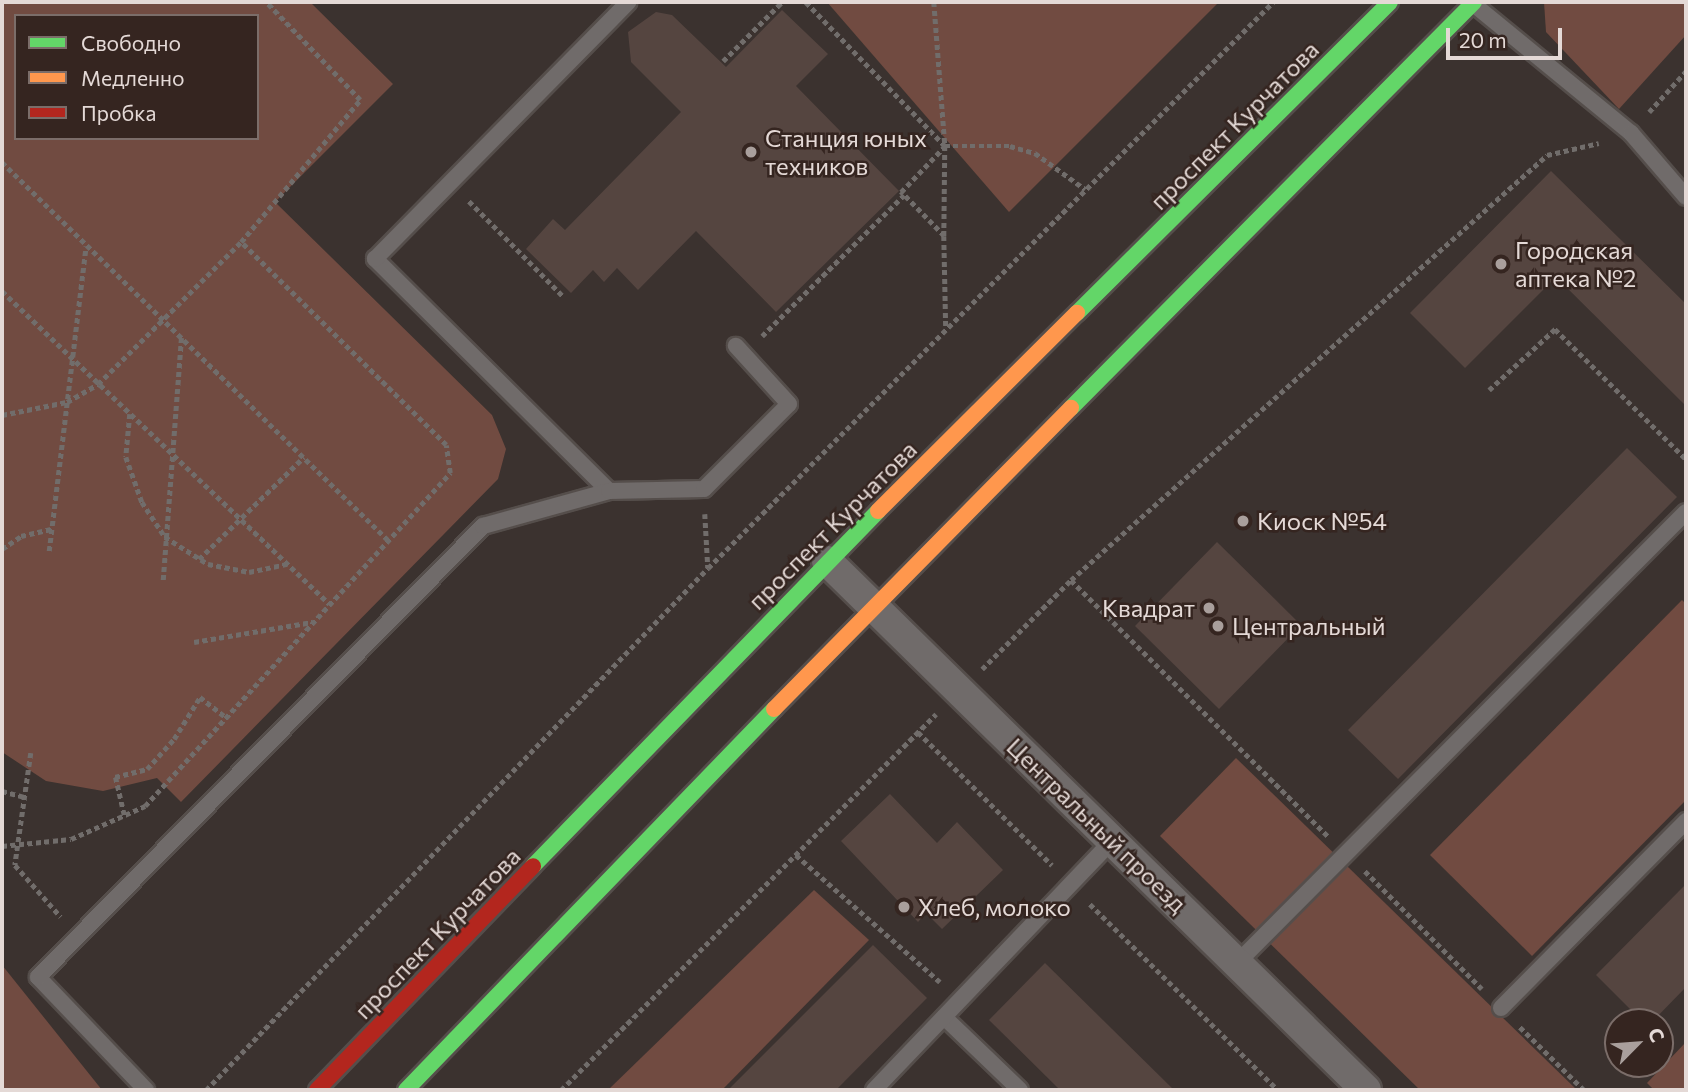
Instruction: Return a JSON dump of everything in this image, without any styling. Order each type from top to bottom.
[{"type":"main road","name":"проспект Курчатова","points":[[317,1090],[827,561],[1390,2]]},
{"type":"main road","points":[[406,1090],[874,606],[1473,3]]},
{"type":"street","name":"Центральный проезд","points":[[827,561],[1366,1090]]},
{"type":"lane","points":[[609,491],[375,258],[628,2]]},
{"type":"lane","points":[[1473,3],[1631,133],[1686,197]]},
{"type":"lane","points":[[146,1090],[38,976],[483,526],[609,491],[704,489],[789,404],[740,350]]},
{"type":"lane","points":[[1237,963],[1686,512]]},
{"type":"lane","points":[[1501,1008],[1686,821]]},
{"type":"lane","points":[[874,1090],[1113,840]]},
{"type":"lane","points":[[944,1017],[1020,1090]]},
{"type":"path","points":[[2,415],[67,402],[98,384],[241,242],[360,100],[266,2]]},
{"type":"path","points":[[723,61],[782,2]]},
{"type":"path","points":[[806,2],[945,146],[1010,146],[1035,153],[1085,189]]},
{"type":"path","points":[[934,2],[945,146],[946,329]]},
{"type":"path","points":[[206,1090],[708,568],[1273,2]]},
{"type":"path","points":[[561,1090],[1071,580],[1547,155],[1631,133],[1686,71]]},
{"type":"path","points":[[944,236],[901,192],[945,146]]},
{"type":"path","points":[[2,162],[388,540]]},
{"type":"path","points":[[451,183],[564,298]]},
{"type":"path","points":[[740,350],[904,195]]},
{"type":"path","points":[[2,846],[71,839],[145,806],[450,472],[446,445],[241,242]]},
{"type":"path","points":[[48,551],[86,245]]},
{"type":"path","points":[[2,291],[329,604]]},
{"type":"path","points":[[1489,390],[1555,329],[1686,459]]},
{"type":"path","points":[[163,580],[169,452],[181,338]]},
{"type":"path","points":[[130,413],[126,457],[142,502],[165,537],[199,559],[249,572],[288,564]]},
{"type":"path","points":[[199,559],[304,457]]},
{"type":"path","points":[[704,489],[708,568]]},
{"type":"path","points":[[2,550],[21,536],[51,529]]},
{"type":"path","points":[[194,642],[313,622]]},
{"type":"path","points":[[124,815],[115,777],[147,769],[174,739],[200,697],[226,717]]},
{"type":"path","points":[[918,732],[1278,1090]]},
{"type":"path","points":[[32,753],[15,865],[78,936]]},
{"type":"path","points":[[2,791],[25,797]]},
{"type":"path","points":[[796,855],[960,1000]]},
{"type":"shaded area","points":[[2,2],[310,2],[393,84],[275,202],[492,415],[506,449],[498,479],[181,802],[157,778],[103,791],[46,781],[2,752]]},
{"type":"shaded area","points":[[827,2],[1219,2],[1009,212]]},
{"type":"shaded area","points":[[1544,2],[1686,2],[1686,35],[1619,109],[1546,32]]},
{"type":"shaded area","points":[[1682,600],[1686,604],[1686,800],[1532,956],[1430,855]]},
{"type":"shaded area","points":[[1236,758],[1577,1090],[1420,1090],[1160,836]]},
{"type":"shaded area","points":[[814,890],[869,940],[722,1090],[608,1090]]},
{"type":"shaded area","points":[[2,965],[102,1090],[2,1090]]},
{"type":"shaded area","points":[[1686,1042],[1686,1090],[1654,1090],[1647,1083],[1652,1078],[1674,1078],[1674,1055]]},
{"type":"building","name":"Станция юных техников","points":[[782,10],[828,54],[796,86],[899,191],[776,312],[696,231],[638,290],[617,268],[604,282],[593,270],[571,293],[526,249],[553,219],[565,230],[681,112],[631,62],[628,32],[656,12],[672,15],[726,67]]},
{"type":"building","points":[[1551,171],[1686,304],[1686,406],[1556,277],[1465,368],[1410,313]]},
{"type":"building","points":[[1627,448],[1677,497],[1398,779],[1348,730]]},
{"type":"building","name":"Центральный","points":[[1217,542],[1301,625],[1219,709],[1135,626]]},
{"type":"building","points":[[890,794],[937,843],[957,822],[1003,870],[942,929],[926,913],[918,922],[841,841]]},
{"type":"building","points":[[1686,884],[1686,987],[1666,1008],[1629,1008],[1596,975]]},
{"type":"building","points":[[873,945],[927,998],[836,1090],[728,1090]]},
{"type":"building","points":[[1045,963],[1174,1090],[1060,1090],[989,1020]]},
{"type":"traffic: fast","points":[[1077,313],[1390,2]]},
{"type":"traffic: fast","points":[[1071,408],[1474,2]]},
{"type":"traffic: fast","points":[[533,866],[878,511]]},
{"type":"traffic: fast","points":[[406,1090],[774,709]]},
{"type":"traffic: slow","points":[[878,511],[1077,313]]},
{"type":"traffic: slow","points":[[774,709],[1071,408]]},
{"type":"traffic: jam","points":[[317,1090],[533,866]]},
{"type":"place","name":"Станция юных техников","points":[[751,152]]},
{"type":"place","name":"Городская аптека №2","points":[[1501,264]]},
{"type":"place","name":"Киоск №54","points":[[1243,521]]},
{"type":"place","name":"Квадрат","points":[[1209,608]]},
{"type":"place","name":"Центральный","points":[[1218,626]]},
{"type":"place","name":"Хлеб, молоко","points":[[904,907]]}]
